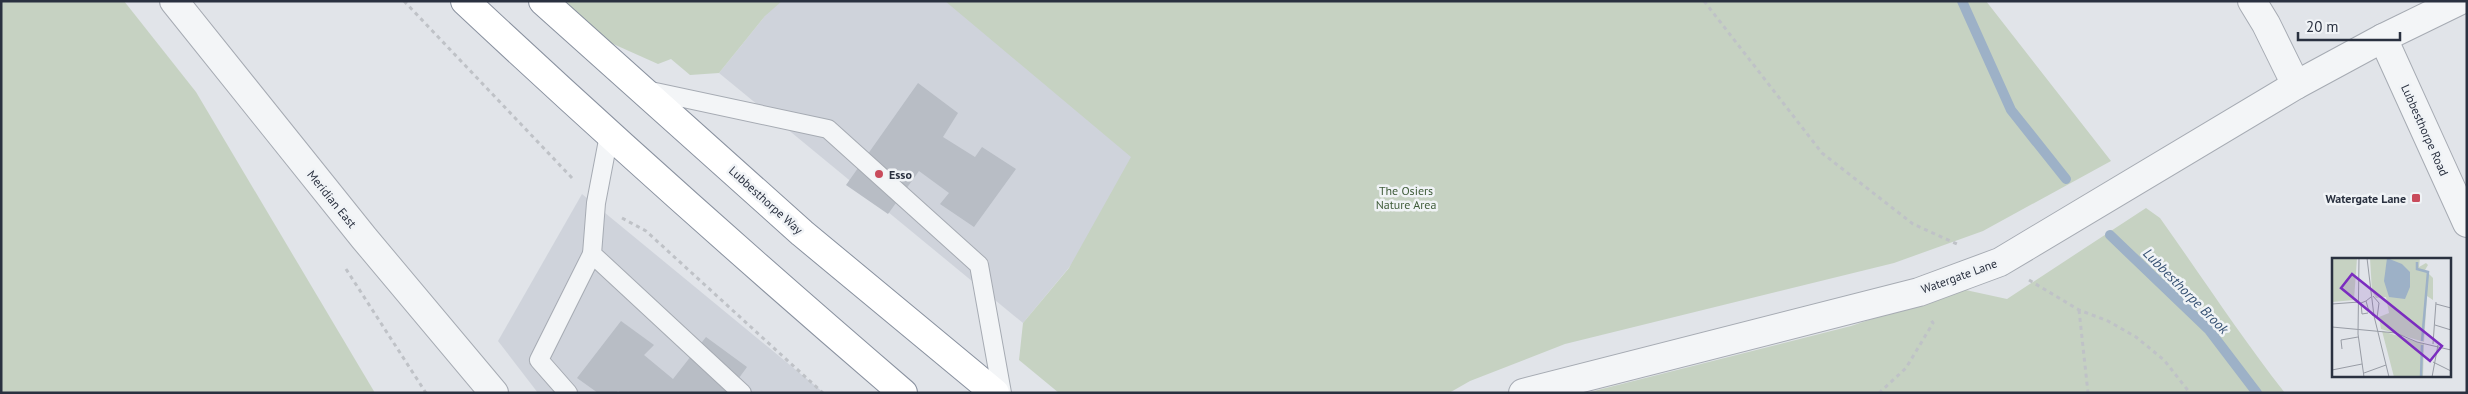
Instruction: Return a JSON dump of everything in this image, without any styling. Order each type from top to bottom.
[{"type":"highway","points":[[465,1],[609,135],[903,393]]},
{"type":"highway","name":"Lubbesthorpe Way","points":[[543,1],[802,233],[995,393]]},
{"type":"street","name":"Meridian East","points":[[174,1],[489,391]]},
{"type":"street","points":[[2252,1],[2266,24],[2296,85]]},
{"type":"street","name":"Watergate Lane","points":[[1523,393],[1919,292],[2000,262],[2296,85],[2459,1]]},
{"type":"street","name":"Lubbesthorpe Road","points":[[2384,38],[2467,223]]},
{"type":"lane","points":[[643,90],[828,129],[979,265],[1002,393]]},
{"type":"lane","points":[[568,393],[538,360],[592,254],[596,204],[609,135]]},
{"type":"lane","points":[[592,254],[742,393]]},
{"type":"path","points":[[1704,1],[1822,153],[1913,224],[2000,262],[2079,310],[2108,321],[2136,337],[2164,360],[2190,393]]},
{"type":"path","points":[[1879,393],[1906,368],[1933,323],[1919,292]]},
{"type":"path","points":[[2079,310],[2088,393]]},
{"type":"shaded area","points":[[777,1],[967,1],[1159,159],[1023,323],[719,73]]},
{"type":"shaded area","points":[[582,194],[824,393],[538,393],[498,341]]},
{"type":"green space","points":[[1,1],[124,1],[196,92],[375,393],[1,393]]},
{"type":"green space","points":[[543,1],[782,1],[765,16],[719,73],[690,75],[671,59],[658,64],[564,22]]},
{"type":"green space","name":"The Osiers Nature Area","points":[[945,1],[1986,1],[2111,161],[1983,231],[1894,263],[1565,344],[1470,381],[1449,393],[1059,393],[1019,360],[1023,323],[1069,268],[1131,157]]},
{"type":"green space","points":[[2146,208],[2160,218],[2237,329],[2285,393],[1586,393],[1851,326],[1961,289],[2007,299]]},
{"type":"building","points":[[918,83],[958,113],[943,137],[975,157],[982,147],[1016,169],[974,227],[940,204],[949,193],[919,171],[888,214],[846,185]]},
{"type":"building","points":[[621,321],[654,345],[644,355],[673,379],[706,337],[747,367],[728,393],[621,393],[618,391],[616,393],[598,393],[577,378]]},
{"type":"waterway","points":[[1962,1],[2011,110],[2066,179]]},
{"type":"waterway","name":"Lubbesthorpe Brook","points":[[2110,235],[2209,330],[2257,393]]},
{"type":"place","name":"Esso","points":[[879,174]]},
{"type":"place","name":"Watergate Lane","points":[[2416,198]]}]
